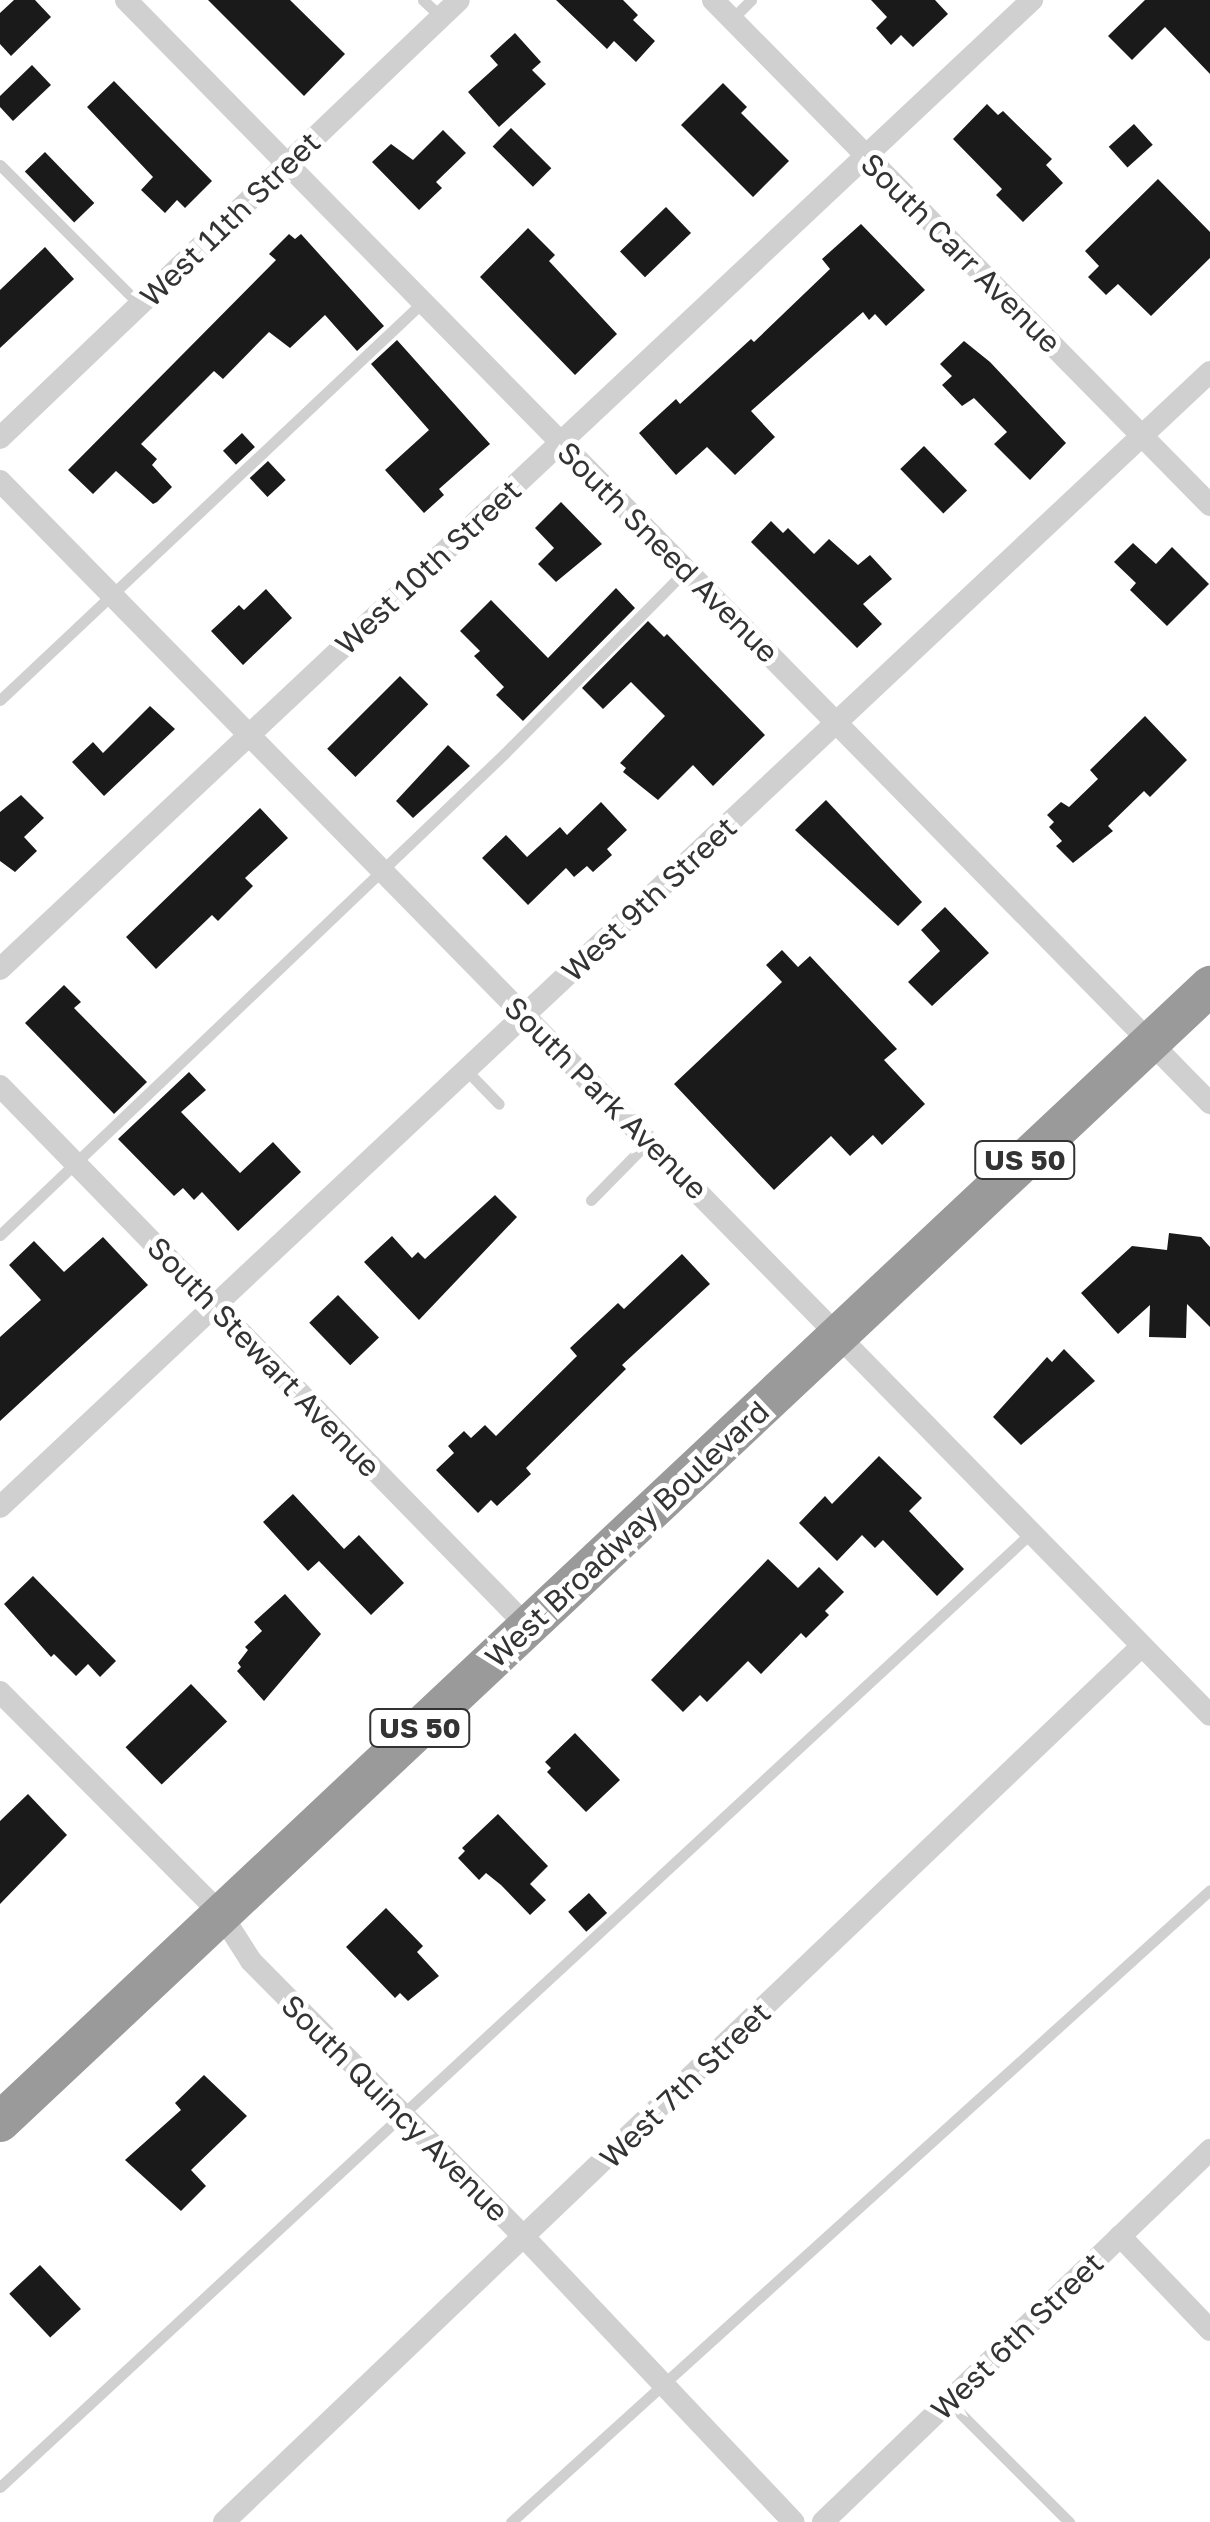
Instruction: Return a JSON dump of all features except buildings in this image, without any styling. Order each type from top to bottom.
[{"type":"highway","name":"West Broadway Boulevard","points":[[0,2122],[1210,986]]},
{"type":"street","name":"South Sneed Avenue","points":[[126,0],[1210,1104]]},
{"type":"street","name":"West 11th Street","points":[[0,438],[460,0]]},
{"type":"street","name":"South Carr Avenue","points":[[713,0],[1210,505]]},
{"type":"street","name":"West 10th Street","points":[[0,969],[1032,0]]},
{"type":"street","name":"West 9th Street","points":[[0,1507],[1210,372]]},
{"type":"street","name":"South Park Avenue","points":[[0,481],[1210,1715]]},
{"type":"street","name":"South Stewart Avenue","points":[[0,1086],[528,1627]]},
{"type":"street","name":"West 7th Street","points":[[224,2522],[526,2238],[1142,1646]]},
{"type":"street","name":"South Quincy Avenue","points":[[0,1692],[221,1914],[250,1961],[526,2238],[794,2522]]},
{"type":"street","name":"West 6th Street","points":[[823,2522],[1210,2150]]},
{"type":"street","points":[[1120,2236],[1210,2330]]},
{"type":"lane","points":[[424,0],[440,17]]},
{"type":"lane","points":[[732,19],[751,0]]},
{"type":"lane","points":[[0,165],[141,306]]},
{"type":"lane","points":[[0,700],[422,302]]},
{"type":"lane","points":[[0,1235],[382,870],[686,570]]},
{"type":"lane","points":[[466,1070],[499,1104]]},
{"type":"lane","points":[[591,1200],[649,1142]]},
{"type":"lane","points":[[0,2487],[1032,1532]]},
{"type":"lane","points":[[510,2522],[1210,1890]]},
{"type":"lane","points":[[949,2402],[1068,2522]]}]
